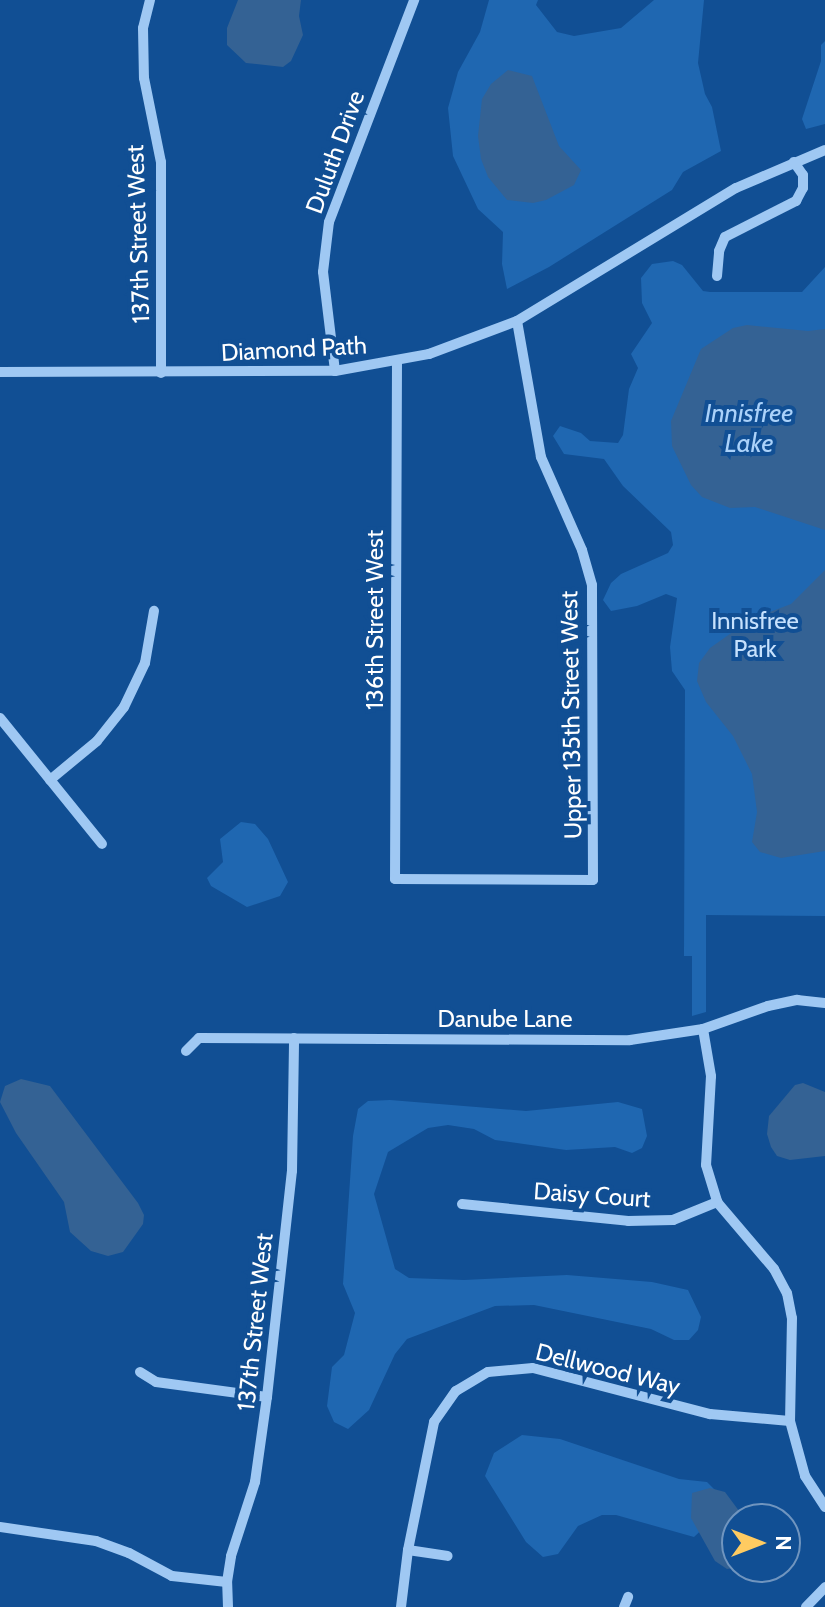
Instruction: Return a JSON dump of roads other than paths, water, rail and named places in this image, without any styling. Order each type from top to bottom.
[{"type":"street","name":"137th Street West","points":[[150,0],[143,28],[144,78],[161,162],[161,373]]},
{"type":"street","name":"Duluth Drive","points":[[335,371],[323,272],[329,222],[414,0]]},
{"type":"street","name":"Diamond Path","points":[[0,372],[335,371],[397,362],[517,321],[736,188],[825,150]]},
{"type":"street","points":[[717,276],[725,237],[796,201],[803,188],[803,175],[794,162]]},
{"type":"street","name":"Upper 135th Street West","points":[[395,879],[593,880],[592,585],[582,550],[541,457],[517,321]]},
{"type":"street","name":"136th Street West","points":[[395,879],[397,362]]},
{"type":"street","points":[[50,780],[97,741],[124,707],[145,663],[154,611]]},
{"type":"street","points":[[0,718],[102,844]]},
{"type":"street","name":"Danube Lane","points":[[186,1051],[199,1038],[630,1040],[703,1029],[768,1006],[797,1000],[825,1003]]},
{"type":"street","points":[[703,1029],[711,1076],[706,1165],[717,1202],[774,1269],[787,1293],[792,1318],[790,1421],[805,1476],[825,1507]]},
{"type":"street","name":"137th Street West","points":[[228,1607],[227,1582],[231,1556],[255,1482],[267,1397],[292,1171],[294,1038]]},
{"type":"street","name":"Daisy Court","points":[[462,1204],[628,1221],[673,1220],[717,1202]]},
{"type":"street","name":"Dellwood Way","points":[[401,1607],[408,1550],[434,1422],[456,1391],[488,1372],[533,1368],[710,1414],[790,1421]]},
{"type":"street","points":[[140,1372],[156,1382],[267,1397]]},
{"type":"street","points":[[0,1527],[96,1541],[129,1553],[172,1576],[227,1582]]},
{"type":"street","points":[[408,1550],[448,1556]]},
{"type":"street","points":[[806,1607],[825,1587]]},
{"type":"water","points":[[238,0],[301,0],[299,16],[303,35],[291,61],[283,67],[246,63],[227,45],[227,28]]},
{"type":"water","points":[[508,70],[532,76],[559,146],[581,170],[574,185],[546,200],[533,203],[507,200],[488,177],[481,159],[478,136],[482,99],[491,84]]},
{"type":"water","name":"Innisfree Lake","points":[[747,325],[808,331],[825,329],[825,530],[755,507],[730,508],[702,497],[691,485],[672,446],[671,421],[701,349],[733,328]]},
{"type":"water","points":[[825,570],[825,851],[781,858],[760,852],[752,842],[757,812],[752,774],[733,736],[706,702],[697,681],[699,663],[710,648],[751,619],[791,604]]},
{"type":"water","points":[[21,1079],[50,1086],[138,1203],[144,1215],[143,1224],[123,1252],[108,1256],[91,1251],[70,1232],[64,1202],[16,1133],[0,1102],[5,1086]]},
{"type":"water","points":[[803,1083],[825,1092],[825,1156],[790,1160],[777,1156],[771,1147],[767,1134],[769,1116],[795,1085]]},
{"type":"water","points":[[710,1488],[725,1492],[733,1503],[721,1503],[721,1565],[715,1561],[691,1518],[692,1493]]},
{"type":"park label","name":"Innisfree Park","points":[[755,635]]}]
